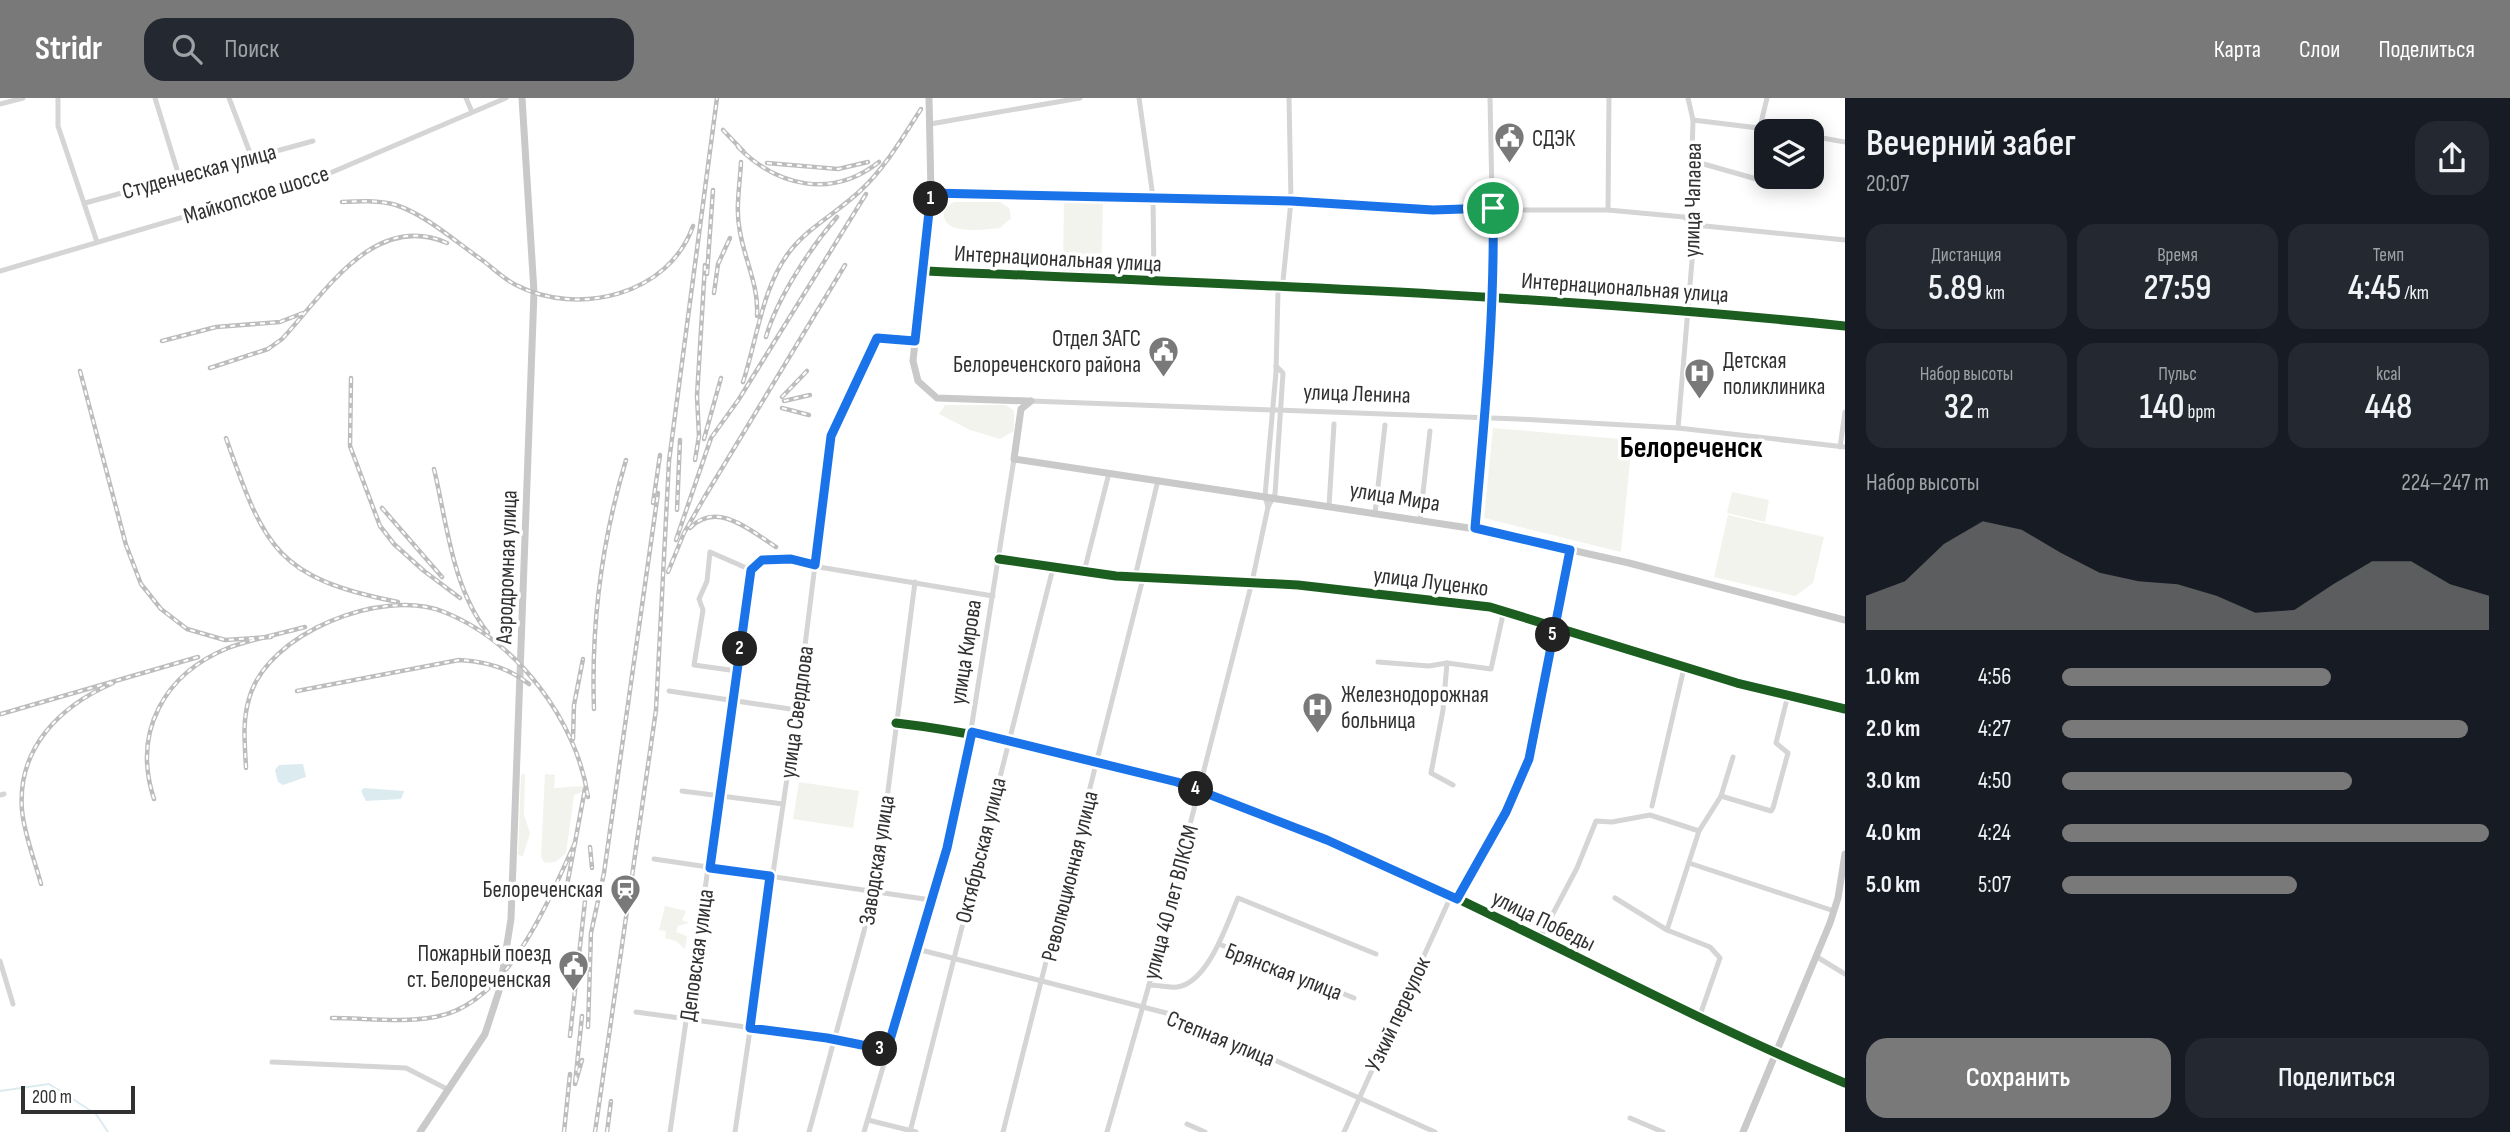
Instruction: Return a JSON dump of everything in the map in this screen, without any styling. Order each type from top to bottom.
[{"type":"main road","name":"Аэродромная улица","points":[[421,1132],[485,1034],[507,953],[513,895],[534,292],[522,98]]},
{"type":"main road","name":"улица Ленина","points":[[927,98],[931,193],[914,371],[932,394],[945,399],[1031,401]]},
{"type":"main road","points":[[1004,400],[1016,408],[1019,417]]},
{"type":"main road","points":[[1019,417],[1021,409],[1031,401]]},
{"type":"main road","name":"улица Кирова","points":[[1014,459],[1019,417]]},
{"type":"main road","name":"улица Мира","points":[[1014,459],[1475,528],[1845,620]]},
{"type":"main road","points":[[1743,1132],[1834,911],[1845,854]]},
{"type":"street","points":[[0,104],[23,98]]},
{"type":"street","points":[[58,98],[58,126],[97,242]]},
{"type":"street","points":[[155,98],[179,176]]},
{"type":"street","points":[[229,98],[252,158]]},
{"type":"street","points":[[466,98],[472,112]]},
{"type":"street","name":"Майкопское шоссе","points":[[0,271],[323,176],[506,98]]},
{"type":"street","points":[[930,124],[1080,98]]},
{"type":"street","points":[[1139,98],[1153,197],[1154,279]]},
{"type":"street","name":"улица 40 лет ВЛКСМ","points":[[1268,507],[1265,496],[1276,366],[1279,286],[1291,201],[1289,98]]},
{"type":"street","points":[[1475,528],[1494,297],[1490,98]]},
{"type":"street","points":[[1608,210],[1609,98]]},
{"type":"street","name":"улица Чапаева","points":[[1678,428],[1693,223],[1693,120],[1688,98]]},
{"type":"street","points":[[1762,119],[1766,98]]},
{"type":"street","points":[[1693,120],[1754,126]]},
{"type":"street","points":[[1824,138],[1845,142]]},
{"type":"street","name":"Студенческая улица","points":[[85,203],[313,141]]},
{"type":"street","points":[[1693,161],[1754,178]]},
{"type":"street","points":[[931,193],[1291,201],[1433,210],[1608,210],[1684,217],[1693,223],[1845,240]]},
{"type":"street","name":"Интернациональная улица","points":[[923,269],[1494,297],[1688,310],[1845,326]]},
{"type":"street","name":"улица Свердлова","points":[[735,1132],[770,876],[797,710],[831,436],[877,338],[915,341]]},
{"type":"street","name":"улица 40 лет ВЛКСМ","points":[[1107,1132],[1143,1009],[1252,582],[1268,507],[1274,498],[1283,373],[1276,366]]},
{"type":"street","name":"улица Ленина","points":[[1031,401],[1485,417],[1678,428],[1844,448]]},
{"type":"street","points":[[1844,448],[1845,412]]},
{"type":"street","points":[[1329,506],[1334,424]]},
{"type":"street","points":[[1375,513],[1385,425]]},
{"type":"street","points":[[1420,519],[1430,431]]},
{"type":"street","name":"улица Кирова","points":[[864,1132],[956,811],[972,732],[1014,459]]},
{"type":"street","points":[[1084,572],[1109,473]]},
{"type":"street","points":[[1135,577],[1158,480]]},
{"type":"street","name":"Узкий переулок","points":[[1344,1132],[1454,897],[1469,882],[1506,812],[1529,759],[1570,550]]},
{"type":"street","points":[[737,671],[694,665],[703,610],[699,599],[708,581],[710,552],[751,570],[762,560],[791,559],[993,596]]},
{"type":"street","name":"улица Луценко","points":[[999,559],[1143,578],[1252,582],[1504,610],[1684,668],[1845,709]]},
{"type":"street","name":"Октябрьская улица","points":[[912,1132],[952,959],[1054,568]]},
{"type":"street","name":"Деповская улица","points":[[670,1132],[751,570]]},
{"type":"street","name":"Революционная улица","points":[[1003,1132],[1143,578]]},
{"type":"street","name":"Заводская улица","points":[[809,1132],[874,891],[915,582]]},
{"type":"street","points":[[1378,662],[1429,666],[1447,663],[1491,669],[1504,610]]},
{"type":"street","points":[[1447,663],[1443,710],[1431,773],[1453,785]]},
{"type":"street","points":[[1651,811],[1684,668]]},
{"type":"street","points":[[669,691],[797,710]]},
{"type":"street","points":[[1721,796],[1771,811],[1773,808],[1788,753],[1776,743],[1788,695]]},
{"type":"street","name":"улица Победы","points":[[896,723],[972,732],[1154,775],[1199,790],[1363,855],[1699,1018],[1845,1083]]},
{"type":"street","points":[[1667,930],[1699,831],[1721,796],[1733,757]]},
{"type":"street","points":[[682,791],[783,804]]},
{"type":"street","points":[[1539,940],[1577,868],[1596,821],[1612,822],[1651,811],[1699,831]]},
{"type":"street","points":[[654,859],[931,900]]},
{"type":"street","points":[[1689,863],[1834,911]]},
{"type":"street","points":[[1219,944],[1238,898],[1376,954]]},
{"type":"street","points":[[1615,898],[1667,930],[1710,947],[1720,958],[1699,1018]]},
{"type":"street","name":"Брянская улица","points":[[1149,985],[1177,987],[1189,983],[1198,976],[1219,944],[1354,998]]},
{"type":"street","name":"Степная улица","points":[[917,949],[1186,1020],[1435,1132]]},
{"type":"street","points":[[1817,957],[1845,974]]},
{"type":"street","points":[[0,961],[13,1004]]},
{"type":"street","points":[[636,1012],[835,1040],[887,1050]]},
{"type":"street","points":[[272,1062],[406,1068],[449,1090]]},
{"type":"street","points":[[1630,1118],[1663,1132]]},
{"type":"street","points":[[868,1120],[912,1132]]},
{"type":"street","points":[[1187,1124],[1205,1132]]},
{"type":"shaded area","points":[[1064,199],[1103,200],[1101,274],[1063,272]]},
{"type":"shaded area","points":[[954,202],[1000,202],[1009,208],[1011,218],[1000,228],[958,229],[946,222],[944,215]]},
{"type":"shaded area","points":[[945,405],[1006,405],[1014,411],[1014,431],[1000,439],[970,430],[939,414]]},
{"type":"shaded area","points":[[1493,428],[1632,440],[1621,552],[1484,518]]},
{"type":"shaded area","points":[[1732,492],[1769,500],[1765,522],[1727,513]]},
{"type":"shaded area","points":[[1728,515],[1824,537],[1813,583],[1795,596],[1714,577]]},
{"type":"shaded area","points":[[303,764],[306,777],[283,785],[278,782],[275,770],[279,765]]},
{"type":"shaded area","points":[[525,774],[524,815],[530,833],[523,856],[518,855],[521,775]]},
{"type":"shaded area","points":[[545,774],[555,775],[554,788],[584,786],[584,791],[574,795],[566,853],[555,862],[545,863],[541,857]]},
{"type":"shaded area","points":[[799,782],[859,791],[853,828],[793,819]]},
{"type":"shaded area","points":[[364,788],[404,791],[401,799],[366,801],[361,791]]},
{"type":"shaded area","points":[[665,906],[686,911],[682,920],[689,923],[678,926],[676,932],[687,936],[685,949],[676,941],[665,938],[666,931],[659,930]]},
{"type":"waterway","points":[[0,1091],[49,1084],[96,1114],[108,1132]]},
{"type":"railway","points":[[595,1132],[656,710],[669,461],[717,98]]},
{"type":"railway","points":[[743,382],[767,297],[790,251],[806,234],[869,182],[893,152],[921,109]]},
{"type":"railway","points":[[723,130],[744,152]]},
{"type":"railway","points":[[738,147],[770,171],[806,183],[843,181],[861,174],[879,162]]},
{"type":"railway","points":[[741,162],[739,223],[756,294],[757,316]]},
{"type":"railway","points":[[767,163],[838,169],[868,162]]},
{"type":"railway","points":[[707,274],[713,190]]},
{"type":"railway","points":[[676,540],[711,438],[739,399],[866,194]]},
{"type":"railway","points":[[342,202],[383,202],[407,209],[512,283],[540,294],[566,299],[593,299],[619,293],[643,283],[664,269],[681,250],[693,226]]},
{"type":"railway","points":[[766,337],[778,306],[796,274],[837,217]]},
{"type":"railway","points":[[210,368],[268,349],[282,339],[334,280],[374,247],[396,238],[421,236],[447,243]]},
{"type":"railway","points":[[714,293],[718,264],[730,238]]},
{"type":"railway","points":[[695,460],[699,436],[697,396],[705,265]]},
{"type":"railway","points":[[668,572],[684,533],[704,498],[845,265]]},
{"type":"railway","points":[[162,341],[216,327],[280,322],[303,313]]},
{"type":"railway","points":[[80,371],[126,545],[141,584],[161,609],[187,629],[225,640],[271,637]]},
{"type":"railway","points":[[782,397],[807,371]]},
{"type":"railway","points":[[351,378],[350,446],[380,526],[394,544],[460,598]]},
{"type":"railway","points":[[704,439],[721,378]]},
{"type":"railway","points":[[784,401],[810,395]]},
{"type":"railway","points":[[782,408],[809,415]]},
{"type":"railway","points":[[226,438],[252,507],[281,553],[301,569],[326,582],[357,593],[398,602]]},
{"type":"railway","points":[[677,510],[680,440]]},
{"type":"railway","points":[[653,503],[660,455]]},
{"type":"railway","points":[[594,709],[596,614],[610,521],[626,460]]},
{"type":"railway","points":[[434,469],[459,576],[466,596],[488,633]]},
{"type":"railway","points":[[588,1027],[591,933],[604,873],[658,493]]},
{"type":"railway","points":[[382,508],[442,577]]},
{"type":"railway","points":[[690,528],[700,520],[722,517],[745,527],[776,547]]},
{"type":"railway","points":[[246,768],[245,725],[249,699],[260,675],[278,654],[302,636],[330,621],[360,611],[390,606],[419,606],[444,612],[471,625],[496,642],[519,663],[557,713],[571,740],[582,768],[588,797]]},
{"type":"railway","points":[[154,799],[148,774],[147,751],[159,708],[171,690],[186,673],[228,648],[305,627]]},
{"type":"railway","points":[[1,714],[198,657]]},
{"type":"railway","points":[[573,739],[574,705],[583,659]]},
{"type":"railway","points":[[297,691],[459,660],[496,666],[529,684]]},
{"type":"railway","points":[[41,884],[23,819],[22,788],[27,767],[46,732],[60,717],[76,704],[113,683]]},
{"type":"railway","points":[[565,896],[585,789]]},
{"type":"railway","points":[[332,1018],[397,1020],[435,1017],[461,1008],[484,993],[522,948],[552,894],[575,843]]},
{"type":"railway","points":[[590,847],[592,868]]},
{"type":"railway","points":[[570,1036],[585,901]]},
{"type":"railway","points":[[582,1016],[575,1084],[582,1060]]},
{"type":"railway","points":[[564,1132],[570,1074]]},
{"type":"railway","points":[[607,1132],[611,1101]]},
{"type":"cycle path","points":[[923,271],[1500,298],[1845,326]]},
{"type":"cycle path","points":[[999,559],[1116,576],[1298,585],[1490,607],[1737,683],[1845,709]]},
{"type":"cycle path","points":[[896,723],[995,739],[1144,773],[1262,813],[1347,847],[1430,885],[1678,1007],[1845,1083]]},
{"type":"place","name":"СДЭК","points":[[1509,165]]},
{"type":"place","name":"Отдел ЗАГС Белореченского района","points":[[1164,378]]},
{"type":"place","name":"Детская поликлиника","points":[[1700,400]]},
{"type":"place","name":"Железнодорожная больница","points":[[1318,734]]},
{"type":"place","name":"Белореченская","points":[[626,916]]},
{"type":"place","name":"Пожарный поезд ст. Белореченская","points":[[574,993]]},
{"type":"district","name":"Белореченск","points":[[1691,447]]},
{"type":"route","points":[[931,193],[1291,201],[1433,210],[1493,208],[1494,297],[1487,409],[1475,528],[1570,550],[1529,759],[1506,812],[1473,875],[1457,899],[1374,859],[1177,782],[972,732],[947,848],[887,1050],[827,1038],[750,1028],[770,876],[710,868],[751,570],[762,560],[791,559],[809,561],[815,565],[831,436],[877,338],[915,341],[931,193]]}]
